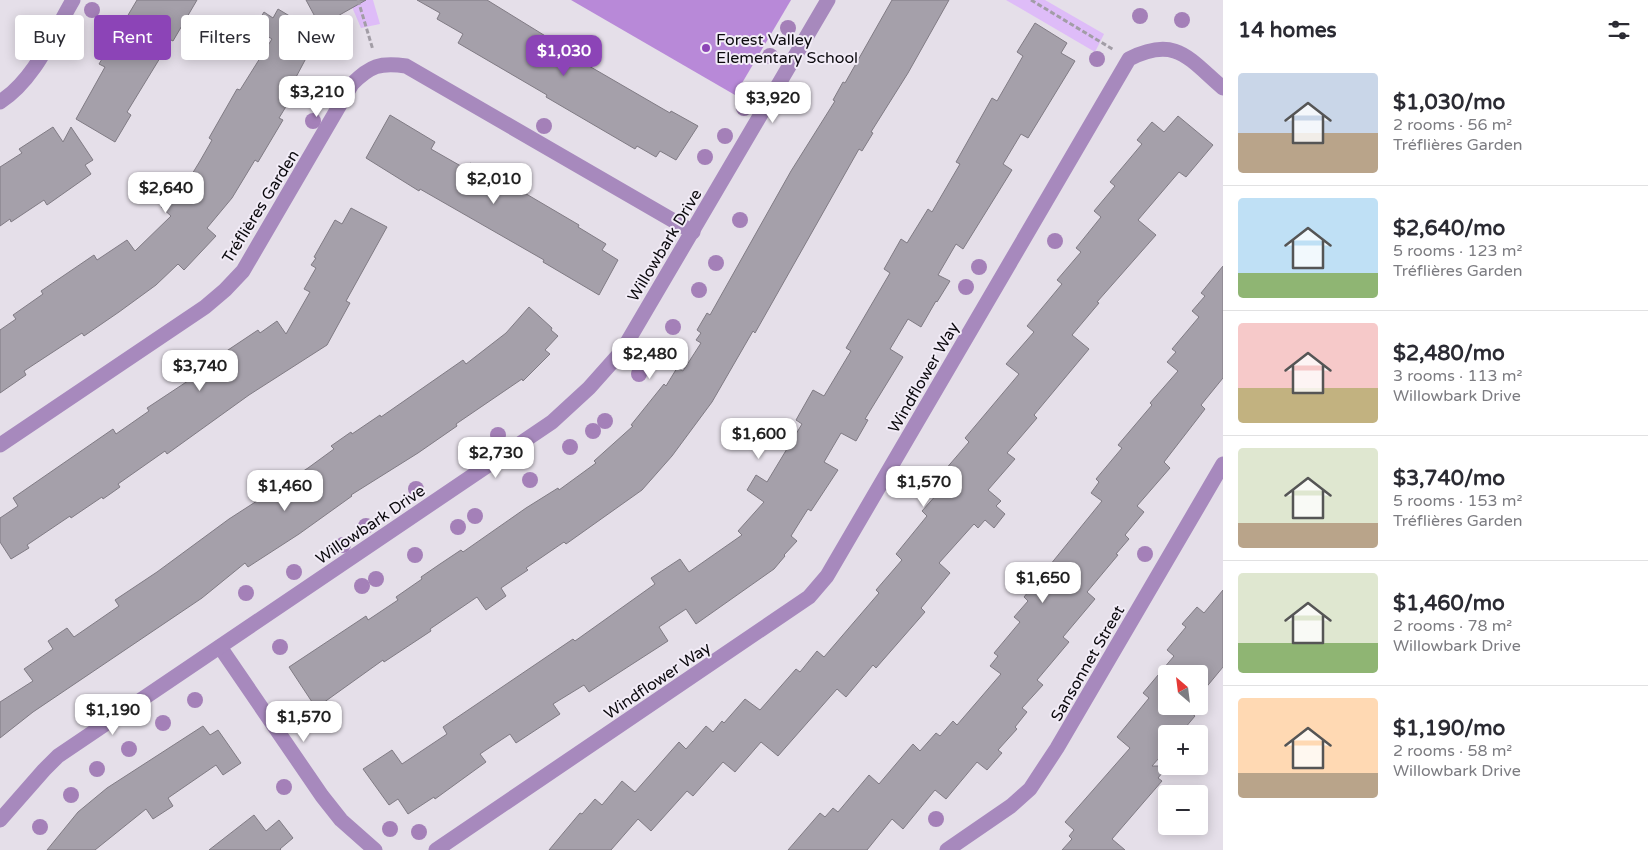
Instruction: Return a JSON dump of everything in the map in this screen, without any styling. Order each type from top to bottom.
[{"type":"street","points":[[0,102],[11,95],[29,76],[73,0]]},
{"type":"street","name":"Willowbark Drive","points":[[0,820],[58,756],[552,422],[589,388],[622,351],[828,0]]},
{"type":"street","points":[[1129,58],[1146,50],[1162,48],[1174,50],[1184,55],[1223,88]]},
{"type":"street","name":"Windflower Way","points":[[436,850],[809,597],[828,576],[1129,58]]},
{"type":"street","points":[[378,65],[406,66],[693,232]]},
{"type":"street","name":"Tréflières Garden","points":[[0,445],[205,306],[225,290],[242,271],[263,238],[352,84],[364,73],[378,65]]},
{"type":"street","name":"Sansonnet Street","points":[[947,850],[1011,806],[1030,789],[1057,748],[1223,464]]},
{"type":"street","points":[[220,647],[322,796],[341,820],[375,850]]},
{"type":"path","points":[[358,0],[378,65]]},
{"type":"path","points":[[1031,0],[1129,58]]},
{"type":"shaded area","points":[[349,0],[373,0],[380,24],[361,28]]},
{"type":"shaded area","name":"Forest Valley Elementary School","points":[[571,0],[791,0],[735,95]]},
{"type":"shaded area","points":[[1006,0],[1045,0],[1104,34],[1095,52]]},
{"type":"building","points":[[137,0],[197,0],[188,15],[181,15],[181,27],[173,41],[171,40],[171,15],[128,15]]},
{"type":"building","points":[[306,0],[366,0],[339,15],[314,15]]},
{"type":"building","points":[[417,0],[487,0],[560,45],[558,48],[670,113],[671,111],[698,126],[676,160],[660,151],[656,157],[637,146],[635,149],[458,43],[463,34],[437,19],[440,13]]},
{"type":"building","points":[[892,0],[949,0],[908,73],[871,132],[873,133],[862,151],[859,149],[755,333],[753,331],[712,402],[672,456],[642,490],[566,544],[564,542],[526,568],[528,570],[501,588],[506,596],[486,610],[477,597],[430,629],[431,631],[384,662],[383,660],[316,708],[289,667],[366,616],[368,620],[398,600],[396,597],[422,579],[421,577],[461,550],[463,552],[526,508],[558,488],[559,490],[596,463],[594,461],[633,426],[631,425],[664,384],[666,386],[677,368],[683,371],[701,343],[696,340],[701,333],[697,330],[707,313],[710,315],[791,171],[835,101],[833,100],[843,82],[845,83]]},
{"type":"building","points":[[278,9],[288,15],[279,15],[279,60],[305,60],[295,79],[301,82],[279,118],[283,120],[258,162],[255,160],[232,198],[207,228],[216,236],[184,270],[178,264],[156,285],[119,312],[84,336],[82,333],[24,371],[26,375],[0,393],[0,330],[16,319],[13,315],[43,294],[41,291],[94,255],[97,260],[127,240],[135,251],[171,216],[161,207],[173,193],[178,197],[212,140],[209,138],[237,89],[240,90],[259,60],[269,60],[269,44],[272,39],[269,37],[269,15],[273,18]]},
{"type":"building","points":[[1035,23],[1067,43],[1061,53],[1075,61],[1028,138],[1021,134],[1003,164],[1012,170],[963,249],[956,244],[938,275],[950,281],[921,327],[908,319],[890,349],[903,357],[865,419],[868,420],[856,441],[841,433],[824,462],[838,470],[811,511],[808,509],[791,536],[797,541],[785,556],[774,569],[696,624],[686,609],[659,627],[668,641],[589,692],[584,685],[553,704],[560,714],[516,743],[510,734],[480,754],[486,762],[435,799],[434,797],[408,814],[398,799],[389,805],[363,769],[392,750],[402,764],[447,734],[443,727],[573,639],[575,641],[655,584],[651,578],[680,559],[689,572],[742,535],[738,531],[764,502],[747,490],[756,475],[767,482],[802,424],[796,420],[813,390],[824,396],[851,351],[846,348],[890,273],[884,269],[901,239],[907,243],[928,209],[932,212],[960,164],[956,162],[992,98],[997,101],[1023,56],[1017,52]]},
{"type":"building","points":[[101,60],[159,60],[127,112],[131,115],[115,142],[76,119],[105,67],[99,64]]},
{"type":"building","points":[[390,115],[435,142],[431,149],[466,169],[470,163],[499,178],[579,225],[578,227],[606,244],[602,250],[618,260],[599,295],[543,262],[544,260],[420,189],[419,191],[366,158]]},
{"type":"building","points":[[1178,116],[1213,145],[1186,177],[1179,172],[1138,220],[1156,235],[1097,302],[1099,303],[1072,335],[1089,349],[1034,415],[1037,418],[1007,453],[1015,459],[988,490],[1001,501],[996,506],[1005,514],[994,528],[985,520],[978,528],[974,524],[939,563],[950,573],[921,608],[925,612],[876,668],[873,665],[846,697],[837,689],[778,756],[761,742],[735,772],[723,762],[693,796],[687,791],[651,831],[638,819],[611,850],[549,850],[580,813],[582,814],[595,799],[602,805],[622,781],[635,792],[679,742],[686,749],[706,726],[713,732],[722,721],[724,723],[745,699],[760,710],[796,669],[800,672],[817,651],[824,657],[879,593],[876,590],[902,560],[896,554],[927,516],[922,511],[946,484],[938,478],[969,442],[965,438],[1019,374],[1006,364],[1034,332],[1027,326],[1062,284],[1057,280],[1081,252],[1076,248],[1101,217],[1094,211],[1115,186],[1110,182],[1142,144],[1137,140],[1152,122],[1164,132]]},
{"type":"building","points":[[53,127],[63,142],[71,127],[93,160],[85,165],[91,174],[47,205],[44,200],[11,222],[10,219],[0,226],[0,167],[22,153],[19,149]]},
{"type":"building","points":[[351,208],[387,227],[346,301],[350,303],[327,345],[249,395],[167,454],[165,451],[118,484],[120,487],[103,499],[102,497],[71,518],[70,516],[27,545],[29,548],[11,559],[0,542],[0,518],[18,506],[13,498],[113,429],[116,434],[149,411],[147,408],[206,369],[204,366],[258,330],[260,333],[277,321],[286,334],[310,292],[304,289],[316,268],[311,265],[316,258],[314,257],[335,220],[342,224]]},
{"type":"building","points":[[1223,266],[1223,378],[1201,405],[1205,409],[1164,462],[1170,468],[1137,506],[1144,512],[1125,535],[1129,539],[1116,554],[1118,555],[1087,592],[1095,599],[1063,637],[1069,642],[1037,680],[1043,685],[1022,708],[1027,712],[1015,727],[1017,729],[998,750],[1002,753],[987,770],[977,762],[946,799],[935,790],[903,829],[892,819],[867,850],[788,850],[820,813],[825,817],[833,808],[838,812],[869,775],[879,784],[913,744],[920,751],[936,733],[940,736],[953,721],[957,725],[1001,674],[990,666],[998,656],[994,653],[1020,622],[1014,617],[1028,601],[1024,597],[1102,501],[1091,493],[1099,482],[1096,479],[1122,448],[1118,445],[1152,405],[1150,403],[1178,371],[1167,362],[1176,352],[1172,349],[1199,317],[1192,311],[1205,296],[1201,293]]},
{"type":"building","points":[[529,307],[558,336],[545,350],[550,354],[523,381],[522,379],[456,424],[457,426],[418,453],[351,495],[299,534],[248,567],[245,563],[202,598],[33,712],[0,738],[0,702],[33,681],[24,669],[53,649],[48,641],[67,628],[74,637],[119,606],[115,600],[157,572],[229,519],[308,468],[334,449],[331,446],[351,432],[352,434],[380,415],[381,417],[463,360],[466,364],[506,333]]},
{"type":"building","points":[[1223,590],[1223,667],[1208,685],[1208,665],[1166,665],[1174,656],[1167,650],[1186,627],[1182,624],[1197,607],[1204,613]]},
{"type":"building","points":[[1158,675],[1158,715],[1195,716],[1188,725],[1158,725],[1158,759],[1152,766],[1158,766],[1158,775],[1160,775],[1158,778],[1162,781],[1112,839],[1125,850],[1062,850],[1072,839],[1069,836],[1074,830],[1065,822],[1130,748],[1117,737],[1149,698],[1143,693]]},
{"type":"building","points":[[203,726],[210,735],[218,730],[241,763],[223,775],[216,765],[168,798],[173,806],[153,819],[146,809],[95,850],[47,850],[78,812],[107,788]]},
{"type":"building","points":[[254,815],[266,831],[279,820],[293,838],[281,850],[209,850]]},
{"type":"place","name":"Forest Valley Elementary School","points":[[706,48]]}]
